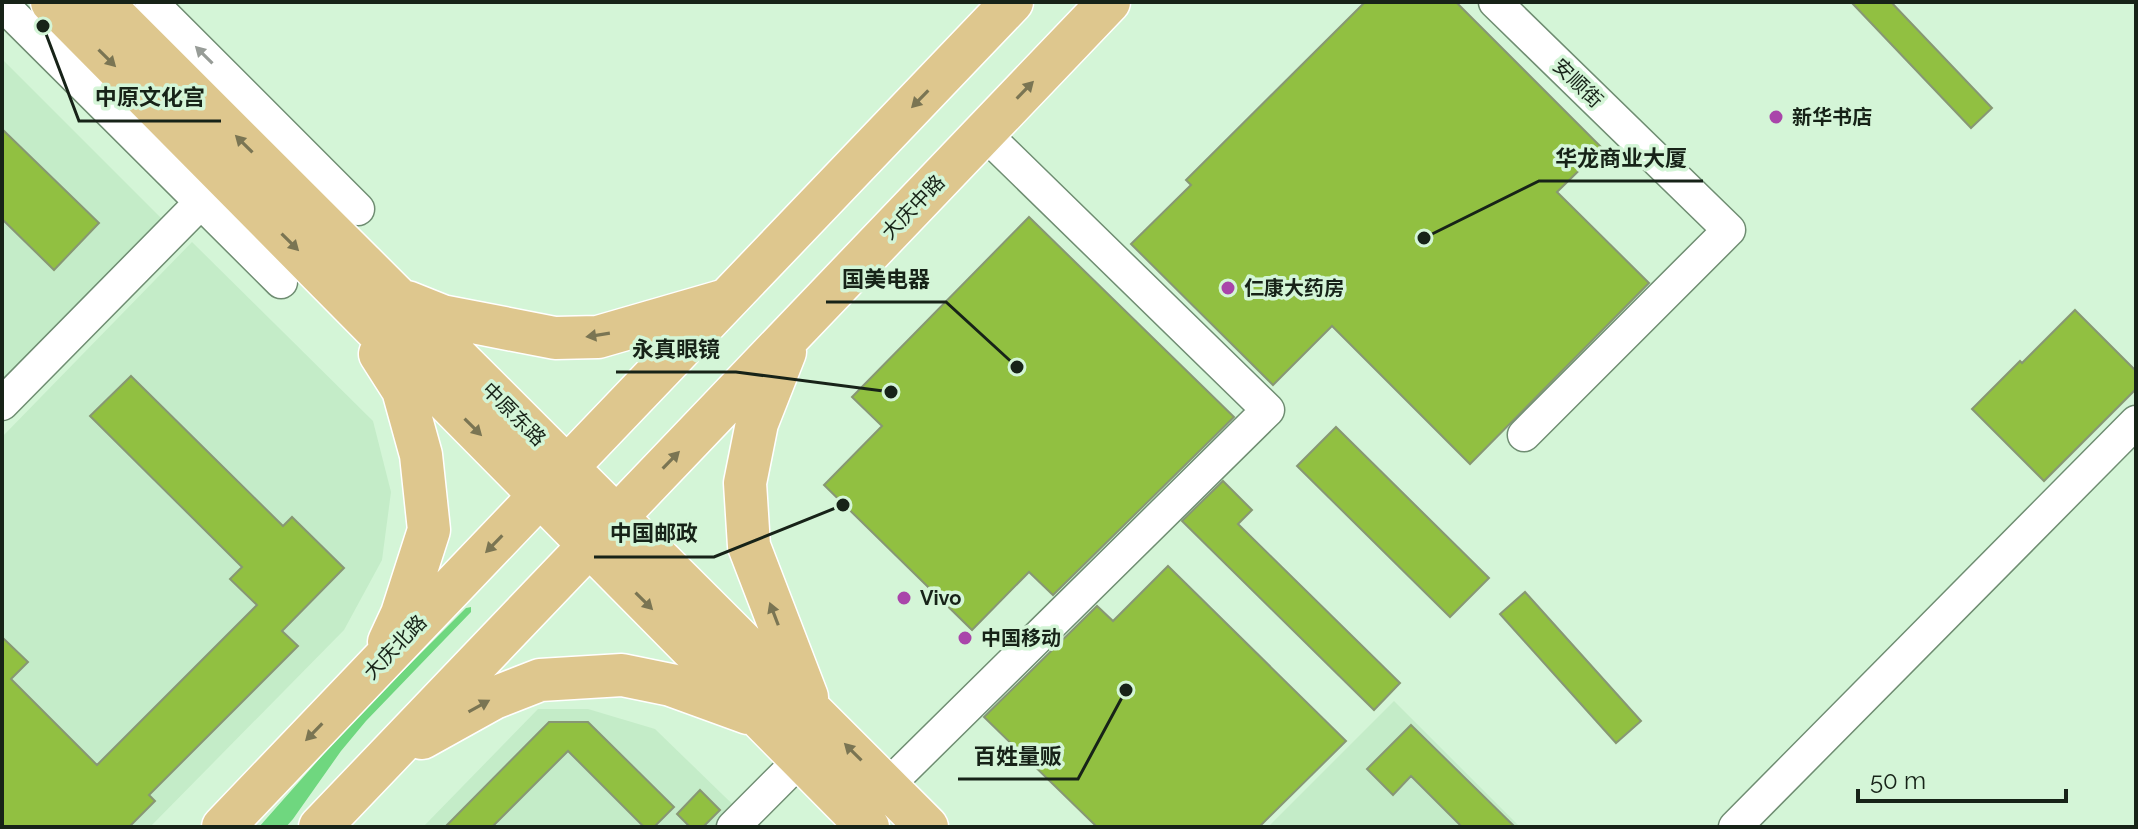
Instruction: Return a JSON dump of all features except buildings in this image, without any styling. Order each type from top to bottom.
[{"type":"main road","name":"中原东路","points":[[52,2],[214,190],[343,296],[554,481]]},
{"type":"main road","name":"中原东路","points":[[101,2],[398,298],[554,481],[603,531],[760,717],[868,827]]},
{"type":"main road","points":[[554,481],[1012,2]]},
{"type":"main road","name":"大庆中路","points":[[603,531],[1109,2]]},
{"type":"main road","points":[[343,296],[403,390],[421,455],[429,530],[402,614],[378,665]]},
{"type":"main road","points":[[398,298],[442,316],[555,338],[598,337],[727,300]]},
{"type":"main road","points":[[792,334],[757,423],[745,483],[749,546],[813,713]]},
{"type":"main road","name":"大庆北路","points":[[223,827],[554,481]]},
{"type":"main road","name":"中原东路","points":[[603,531],[813,713],[927,827]]},
{"type":"main road","points":[[320,827],[603,531]]},
{"type":"main road","points":[[386,758],[494,698],[540,680],[622,675],[671,685],[760,717]]},
{"type":"street","points":[[151,2],[358,209]]},
{"type":"street","name":"安顺街","points":[[1495,2],[1729,230],[1524,435]]},
{"type":"street","points":[[2,4],[214,190],[281,282]]},
{"type":"street","points":[[887,786],[1268,410],[984,133]]},
{"type":"street","points":[[2,404],[214,190]]},
{"type":"street","points":[[1735,827],[2136,422]]},
{"type":"street","points":[[733,827],[801,759]]},
{"type":"shaded area","points":[[2,59],[162,219],[2,380]]},
{"type":"shaded area","points":[[192,242],[373,421],[391,492],[382,560],[344,630],[150,827],[2,827],[2,437]]},
{"type":"shaded area","points":[[1394,701],[1520,827],[1268,827]]},
{"type":"shaded area","points":[[538,709],[588,709],[655,729],[756,827],[423,827]]},
{"type":"green space","points":[[471,607],[471,612],[366,721],[286,827],[259,827],[353,721],[466,608]]},
{"type":"place","name":"中原文化宫","points":[[43,26]]},
{"type":"place","name":"新华书店","points":[[1776,117]]},
{"type":"place","name":"华龙商业大厦","points":[[1424,238]]},
{"type":"place","name":"仁康大药房","points":[[1228,288]]},
{"type":"place","name":"国美电器","points":[[1017,367]]},
{"type":"place","name":"永真眼镜","points":[[891,392]]},
{"type":"place","name":"中国邮政","points":[[843,505]]},
{"type":"place","name":"Vivo","points":[[904,598]]},
{"type":"place","name":"中国移动","points":[[965,638]]},
{"type":"place","name":"百姓量贩","points":[[1126,690]]}]
